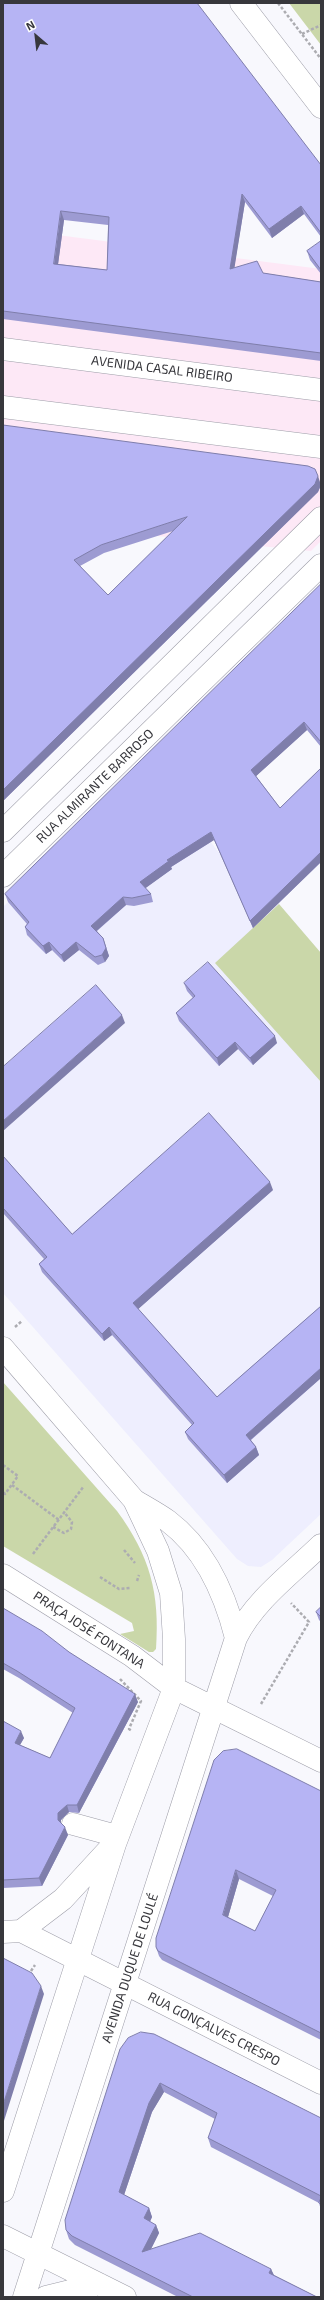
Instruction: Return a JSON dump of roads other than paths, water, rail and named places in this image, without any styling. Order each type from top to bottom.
[{"type":"street","points":[[241,3],[321,107]]},
{"type":"street","name":"AVENIDA CASAL RIBEIRO","points":[[3,349],[321,390]]},
{"type":"street","points":[[3,407],[321,447]]},
{"type":"street","points":[[3,830],[321,518]]},
{"type":"street","name":"RUA ALMIRANTE BARROSO","points":[[3,876],[321,564]]},
{"type":"street","points":[[163,673],[187,696]]},
{"type":"street","points":[[3,1348],[134,1500],[158,1551],[171,1593],[174,1639],[174,1688],[116,1840],[3,2191]]},
{"type":"street","points":[[134,1500],[168,1521],[192,1544],[219,1586],[236,1638]]},
{"type":"street","name":"AVENIDA DUQUE DE LOULÉ","points":[[24,2297],[236,1638],[244,1621],[276,1587],[321,1545]]},
{"type":"street","name":"PRAÇA JOSÉ FONTANA","points":[[3,1575],[132,1656],[174,1688],[321,1761]]},
{"type":"street","points":[[74,1824],[116,1840]]},
{"type":"street","points":[[12,1932],[63,1899],[116,1840]]},
{"type":"street","name":"RUA GONÇALVES CRESPO","points":[[12,1932],[77,1960],[321,2083]]},
{"type":"street","points":[[3,2236],[125,2297]]},
{"type":"street","points":[[46,2297],[99,2284]]}]
